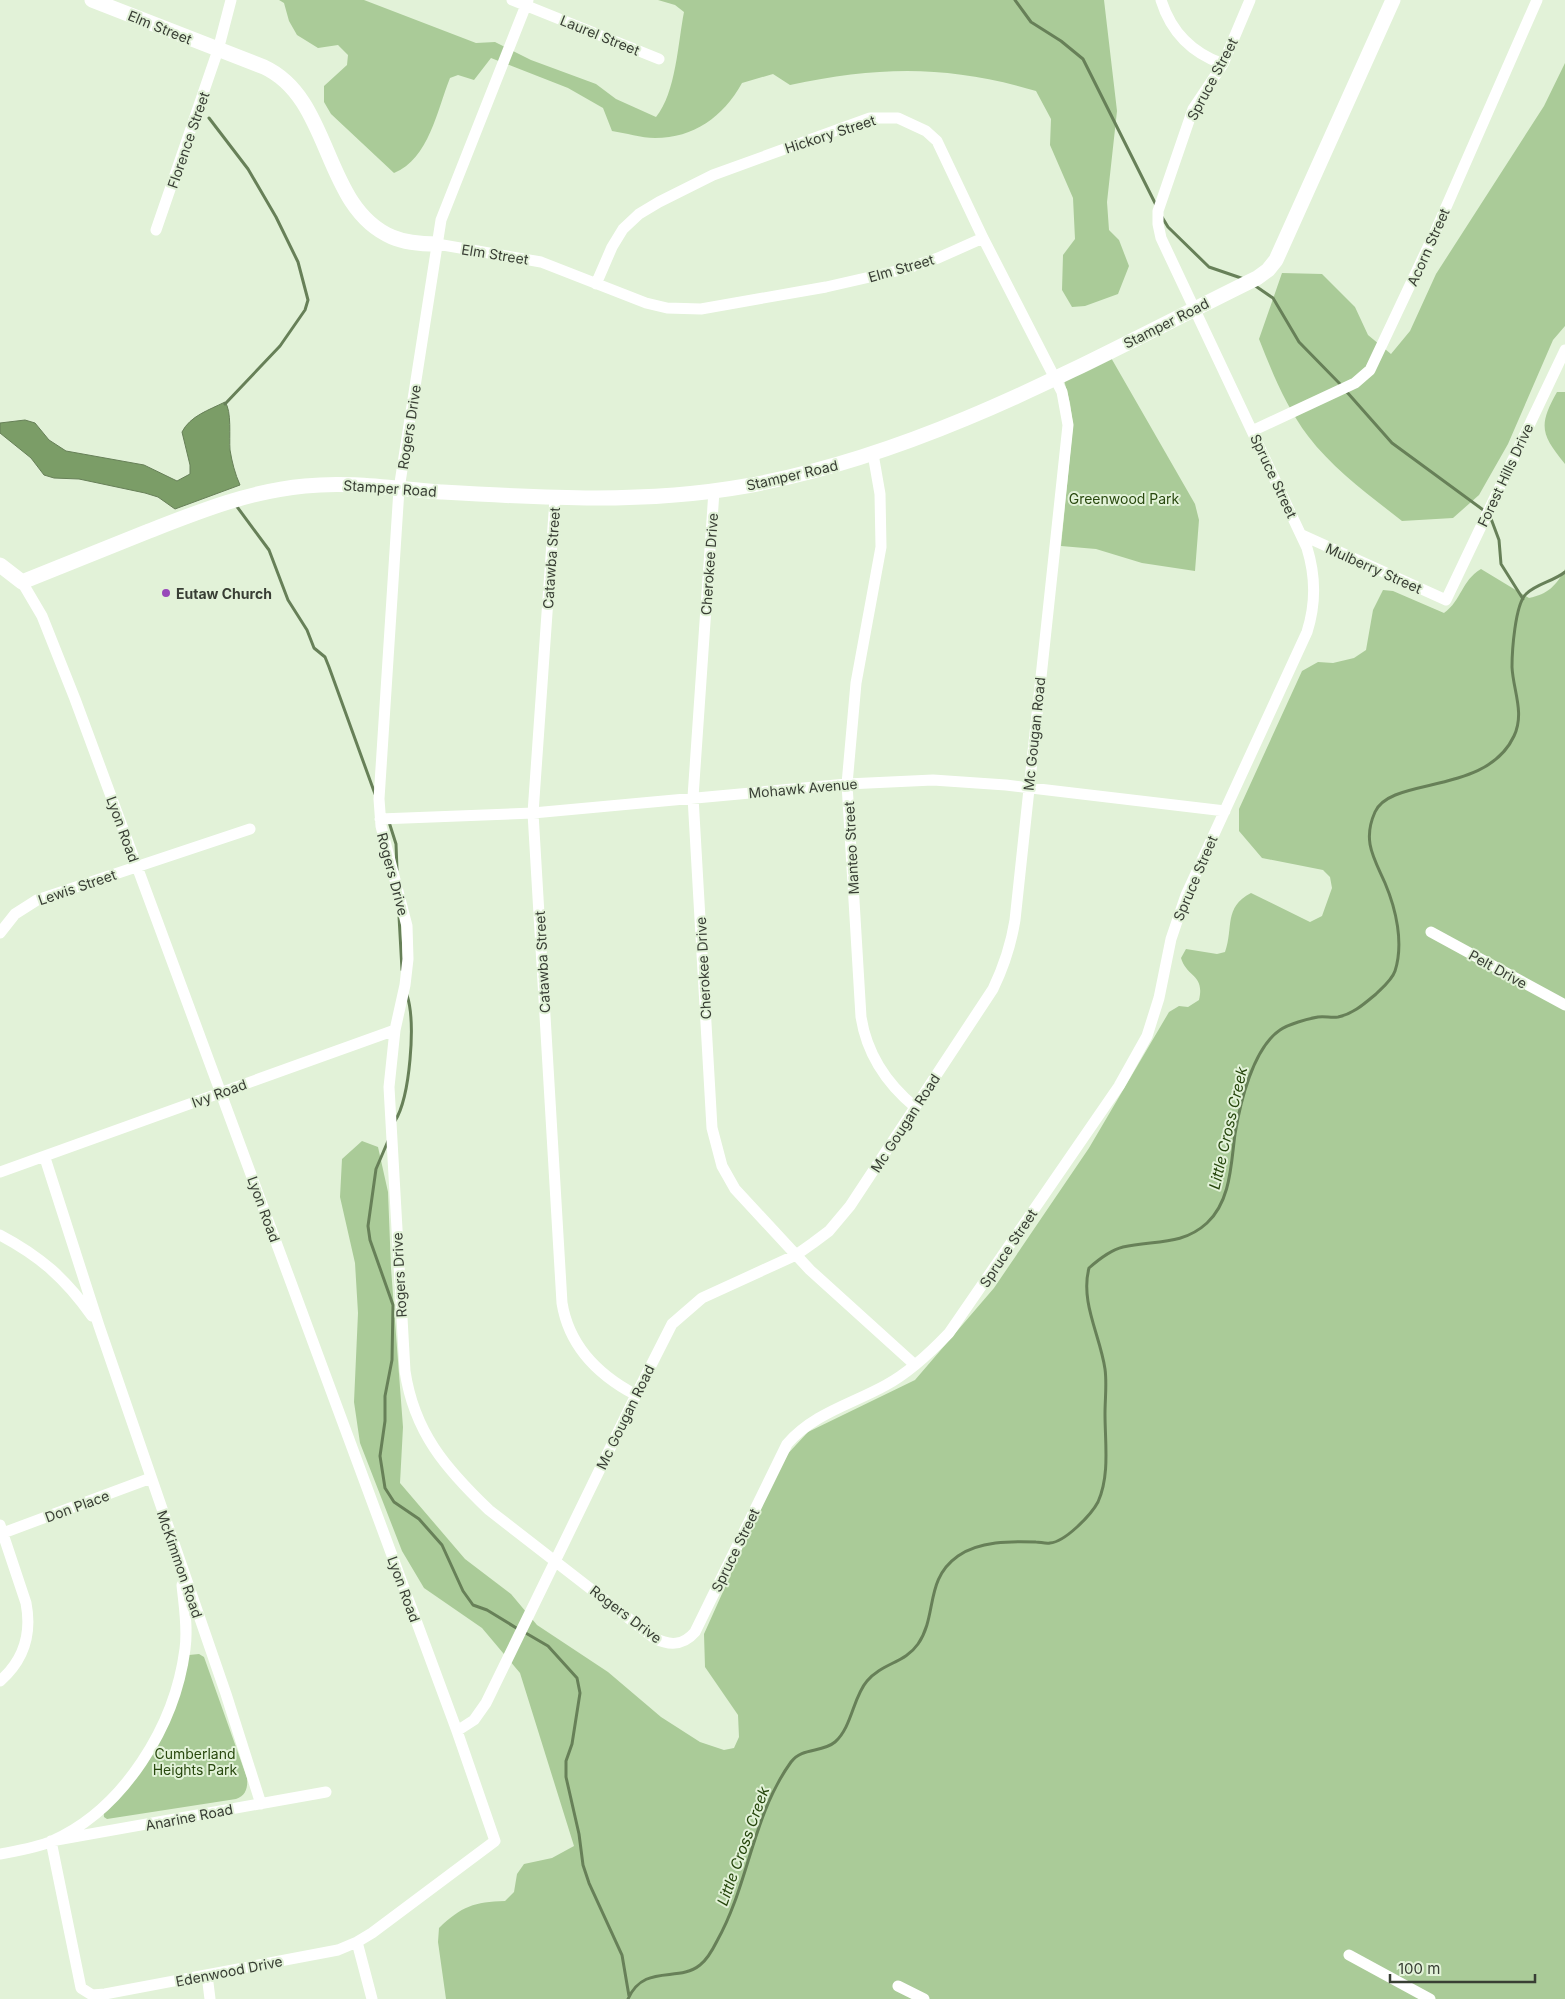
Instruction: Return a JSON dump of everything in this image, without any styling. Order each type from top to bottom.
[{"type":"street","name":"Elm Street","points":[[92,0],[270,70],[291,86],[306,107],[350,198],[366,220],[394,238],[406,242],[437,244],[541,262],[646,303],[667,308],[701,309],[826,288],[905,269],[938,258],[983,238]]},
{"type":"street","name":"Florence Street","points":[[156,230],[218,50],[230,0]]},
{"type":"street","name":"Laurel Street","points":[[512,0],[527,3],[659,59]]},
{"type":"street","points":[[1161,0],[1169,20],[1185,42],[1206,58],[1223,64]]},
{"type":"street","name":"Spruce Street","points":[[673,1644],[685,1641],[695,1632],[780,1455],[796,1434],[817,1418],[886,1385],[915,1365],[949,1333],[1119,1086],[1147,1036],[1157,1008],[1166,958],[1177,920],[1311,620],[1315,594],[1314,574],[1302,536],[1161,238],[1158,217],[1193,110],[1223,64],[1250,0]]},
{"type":"street","name":"Stamper Road","points":[[22,582],[212,507],[246,496],[305,486],[338,484],[555,499],[646,497],[714,491],[791,477],[873,454],[960,422],[1055,378],[1257,278],[1268,270],[1276,260],[1392,0]]},
{"type":"street","name":"Acorn Street","points":[[1252,430],[1355,383],[1370,370],[1436,230],[1537,0]]},
{"type":"street","name":"Rogers Drive","points":[[527,3],[448,196],[441,220],[400,489],[379,786],[380,819],[407,926],[408,939],[405,985],[395,1030],[389,1087],[405,1372],[411,1404],[424,1434],[452,1472],[490,1510],[654,1638],[666,1644],[673,1644]]},
{"type":"street","name":"Hickory Street","points":[[596,284],[612,247],[623,229],[638,214],[659,202],[713,175],[870,118],[898,118],[926,131],[937,141],[983,238],[1055,378]]},
{"type":"street","name":"Forest Hills Drive","points":[[1446,600],[1565,350]]},
{"type":"street","name":"Mc Gougan Road","points":[[457,1731],[474,1720],[486,1703],[665,1335],[686,1310],[702,1298],[796,1255],[829,1231],[842,1216],[915,1107],[993,989],[1002,971],[1013,933],[1068,425],[1064,398],[1055,378]]},
{"type":"street","name":"Manteo Street","points":[[873,454],[880,494],[881,547],[856,683],[847,784],[863,1030],[878,1067],[890,1083],[915,1107]]},
{"type":"street","name":"Cherokee Drive","points":[[714,491],[692,797],[712,1128],[716,1147],[722,1166],[735,1189],[796,1255],[915,1365]]},
{"type":"street","name":"Catawba Street","points":[[555,499],[533,813],[562,1303],[568,1328],[581,1351],[604,1375],[636,1395]]},
{"type":"street","name":"Mulberry Street","points":[[1302,536],[1446,600]]},
{"type":"street","points":[[0,564],[22,582]]},
{"type":"street","name":"Lyon Road","points":[[22,582],[42,616],[137,867],[457,1731],[495,1842]]},
{"type":"street","name":"Mohawk Avenue","points":[[380,819],[533,813],[847,784],[933,780],[967,781],[1225,811]]},
{"type":"street","name":"Lewis Street","points":[[0,933],[10,919],[25,906],[250,829]]},
{"type":"street","name":"Pelt Drive","points":[[1431,932],[1565,1006]]},
{"type":"street","name":"Ivy Road","points":[[44,1158],[220,1092],[395,1030]]},
{"type":"street","points":[[0,1172],[44,1158]]},
{"type":"street","name":"McKimmon Road","points":[[44,1158],[179,1565],[226,1694],[260,1804]]},
{"type":"street","name":"McKimmon Road","points":[[0,1235],[35,1256],[62,1277],[99,1326]]},
{"type":"street","name":"Don Place","points":[[1,1529],[150,1478]]},
{"type":"street","points":[[0,1681],[19,1660],[29,1629],[26,1602],[1,1529]]},
{"type":"street","name":"Anarine Road","points":[[51,1841],[82,1824],[112,1798],[145,1756],[169,1708],[180,1677],[186,1647],[186,1619],[179,1565]]},
{"type":"street","name":"Anarine Road","points":[[0,1854],[51,1841],[326,1792]]},
{"type":"street","name":"Edenwood Drive","points":[[51,1841],[78,1982],[85,1992],[92,1995],[338,1950],[357,1942],[495,1842]]},
{"type":"street","points":[[357,1942],[372,1999]]},
{"type":"street","points":[[1349,1955],[1424,1998]]},
{"type":"street","points":[[207,1975],[210,1999]]},
{"type":"street","points":[[898,1986],[924,1999]]},
{"type":"green space","points":[[279,0],[364,0],[476,43],[495,42],[531,60],[596,84],[616,99],[656,117],[663,107],[672,81],[684,12],[675,5],[658,0],[1104,0],[1117,111],[1107,202],[1109,230],[1119,240],[1129,266],[1118,294],[1085,306],[1072,307],[1062,290],[1063,255],[1075,239],[1073,198],[1050,145],[1051,119],[1036,91],[973,76],[914,71],[854,74],[790,85],[773,74],[742,83],[726,106],[695,130],[669,137],[650,138],[612,131],[603,108],[568,88],[491,58],[474,80],[458,75],[450,78],[424,145],[416,157],[394,173],[331,114],[324,102],[324,86],[347,65],[348,55],[338,45],[318,48],[297,35],[289,21],[284,3]]},
{"type":"green space","points":[[1565,63],[1565,326],[1553,340],[1508,444],[1479,495],[1453,518],[1402,521],[1329,460],[1300,425],[1280,389],[1259,339],[1282,273],[1322,274],[1355,307],[1368,335],[1391,354],[1410,331],[1436,274],[1544,106]]},
{"type":"green space","name":"Greenwood Park","points":[[1110,356],[1195,504],[1199,520],[1195,571],[1142,563],[1096,549],[1061,546],[1073,425],[1064,380]]},
{"type":"green space","points":[[1557,392],[1565,392],[1565,464],[1551,445],[1545,429],[1547,413]]},
{"type":"green space","points":[[1481,569],[1529,598],[1546,592],[1551,588],[1565,569],[1565,1999],[446,1999],[438,1942],[439,1928],[462,1910],[469,1907],[477,1904],[505,1901],[514,1892],[517,1874],[524,1864],[552,1858],[574,1846],[520,1673],[482,1628],[424,1588],[402,1551],[360,1443],[354,1402],[358,1313],[355,1263],[340,1197],[342,1159],[362,1141],[378,1147],[388,1192],[391,1268],[403,1427],[400,1483],[465,1559],[511,1594],[537,1625],[608,1672],[661,1717],[700,1742],[724,1750],[734,1748],[739,1737],[738,1715],[705,1667],[704,1634],[782,1460],[808,1432],[915,1380],[994,1288],[1089,1148],[1169,1012],[1179,1006],[1188,1007],[1199,1000],[1200,985],[1181,958],[1186,949],[1217,954],[1225,952],[1231,919],[1236,905],[1251,893],[1310,922],[1322,916],[1332,888],[1330,877],[1323,870],[1262,858],[1239,831],[1239,809],[1302,671],[1318,662],[1333,663],[1354,658],[1366,650],[1373,610],[1383,590],[1393,591],[1444,613],[1455,602],[1469,579]]},
{"type":"green space","name":"Cumberland Heights Park","points":[[199,1654],[204,1657],[247,1778],[246,1791],[236,1799],[107,1819],[104,1817],[103,1806],[147,1758],[189,1655]]},
{"type":"shaded area","points":[[225,402],[229,411],[231,454],[240,485],[175,509],[158,497],[145,493],[79,479],[54,478],[44,475],[31,458],[0,433],[0,423],[25,420],[35,423],[49,440],[66,451],[144,465],[177,481],[190,474],[190,465],[182,432],[185,426],[206,411]]},
{"type":"waterway","points":[[1015,0],[1031,22],[1061,41],[1083,59],[1157,207]]},
{"type":"waterway","points":[[209,118],[248,169],[276,217],[298,262],[308,300],[305,310],[280,346],[225,404]]},
{"type":"waterway","points":[[1162,217],[1168,227],[1209,267],[1244,279]]},
{"type":"waterway","points":[[1254,285],[1273,298],[1299,342],[1342,386]]},
{"type":"waterway","points":[[1346,391],[1392,443],[1486,512]]},
{"type":"waterway","points":[[235,504],[269,550],[288,600],[307,630],[314,648],[325,657],[375,794]]},
{"type":"waterway","points":[[1490,516],[1499,540],[1501,564],[1523,599]]},
{"type":"waterway","name":"Little Cross Creek","points":[[628,1999],[635,1988],[643,1981],[652,1977],[691,1970],[703,1963],[708,1957],[737,1897],[759,1827],[778,1783],[796,1757],[806,1752],[824,1748],[835,1742],[841,1736],[858,1695],[867,1681],[879,1670],[907,1655],[918,1644],[928,1621],[940,1576],[947,1565],[966,1551],[985,1545],[1006,1542],[1047,1543],[1056,1541],[1077,1527],[1095,1507],[1102,1492],[1105,1470],[1106,1380],[1103,1356],[1087,1293],[1089,1268],[1118,1248],[1178,1239],[1207,1223],[1215,1214],[1225,1193],[1231,1169],[1237,1121],[1244,1092],[1262,1049],[1280,1030],[1288,1026],[1318,1017],[1338,1017],[1349,1014],[1372,998],[1392,978],[1398,960],[1398,926],[1385,883],[1371,849],[1371,822],[1375,812],[1384,801],[1400,793],[1462,777],[1483,768],[1501,755],[1514,736],[1517,727],[1518,702],[1512,667],[1515,629],[1522,599],[1530,591],[1565,572]]},
{"type":"waterway","points":[[389,822],[396,844],[397,870]]},
{"type":"waterway","points":[[399,916],[402,970]]},
{"type":"waterway","points":[[395,1121],[404,1095],[410,1060],[411,1023],[407,995]]},
{"type":"waterway","points":[[388,1141],[376,1169],[368,1226],[370,1240],[393,1305],[392,1360],[385,1396],[385,1421],[380,1456],[385,1488],[394,1502],[419,1519],[442,1545],[463,1591],[473,1605],[487,1610],[518,1629]]},
{"type":"waterway","points":[[524,1632],[548,1646],[577,1678],[580,1693],[572,1744],[566,1761],[566,1777],[579,1834],[583,1865],[589,1883],[622,1955],[629,1996]]},
{"type":"place","name":"Eutaw Church","points":[[166,593]]}]
